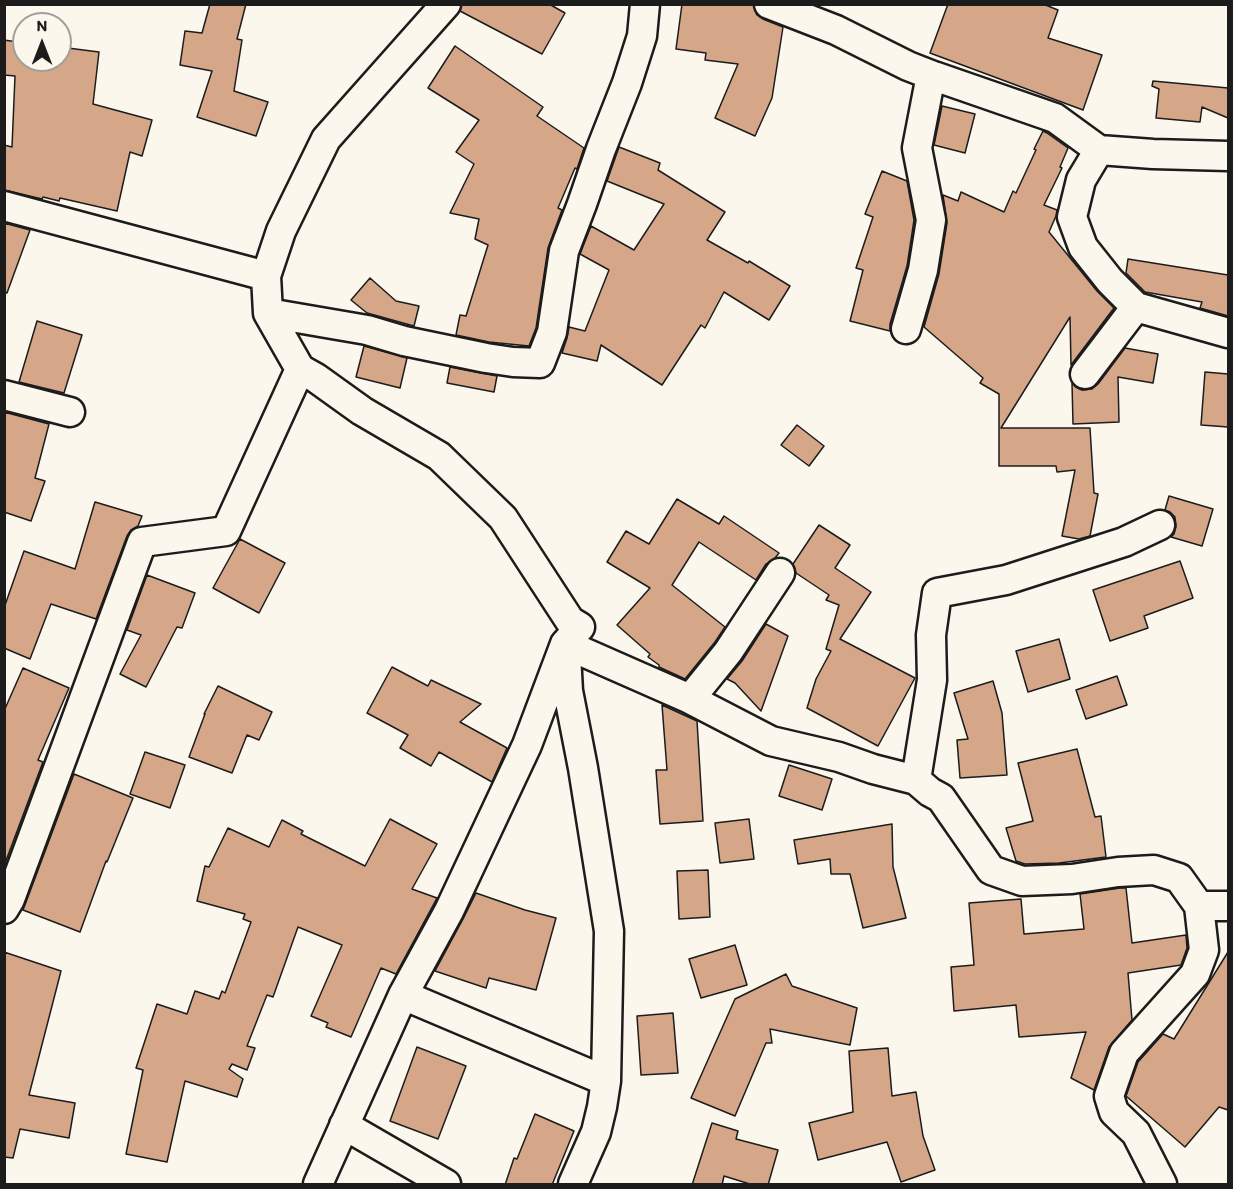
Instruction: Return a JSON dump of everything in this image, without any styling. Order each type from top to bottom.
[{"type":"street","points":[[268,313],[367,330],[404,341],[486,358],[540,363],[552,333],[564,251],[627,83],[642,36],[645,4]]},
{"type":"street","points":[[769,4],[836,30],[908,66],[1056,118],[1099,150],[1228,156]]},
{"type":"street","points":[[318,1185],[403,995],[448,911],[527,745],[565,644],[580,627],[570,621],[503,518],[439,456],[362,411],[300,369],[268,313],[266,276],[281,231],[326,139],[443,5]]},
{"type":"street","points":[[906,328],[922,270],[931,220],[917,148],[931,75]]},
{"type":"street","points":[[1099,150],[1081,180],[1072,218],[1083,247],[1110,281],[1136,307],[1228,333]]},
{"type":"street","points":[[4,206],[266,276]]},
{"type":"street","points":[[1085,374],[1136,307]]},
{"type":"street","points":[[4,909],[15,887],[142,542],[226,531],[300,369]]},
{"type":"street","points":[[4,394],[70,412]]},
{"type":"street","points":[[916,780],[932,680],[931,635],[937,593],[1006,580],[1124,542],[1160,525]]},
{"type":"street","points":[[690,699],[728,652],[780,573]]},
{"type":"street","points":[[565,644],[690,699],[771,741],[839,757],[916,780],[941,798],[991,870],[1022,881],[1072,879],[1118,872],[1154,870],[1179,878],[1199,906],[1204,950],[1195,974],[1124,1053],[1109,1096],[1114,1112],[1136,1133],[1162,1185]]},
{"type":"street","points":[[565,644],[568,691],[583,768],[609,932],[606,1081],[596,1132],[573,1185]]},
{"type":"street","points":[[1199,906],[1228,906]]},
{"type":"street","points":[[403,995],[606,1081]]},
{"type":"street","points":[[345,1125],[446,1185]]},
{"type":"building","points":[[210,4],[246,4],[237,39],[242,40],[234,91],[268,102],[256,136],[197,117],[212,71],[180,65],[185,31],[202,33]]},
{"type":"building","points":[[462,4],[549,4],[565,13],[542,54],[460,11]]},
{"type":"building","points":[[682,4],[753,4],[757,15],[783,27],[772,98],[755,136],[715,118],[738,64],[705,60],[706,53],[676,49]]},
{"type":"building","points":[[948,4],[1043,4],[1058,10],[1048,38],[1102,55],[1083,110],[930,53]]},
{"type":"building","points":[[4,40],[12,41],[12,72],[72,72],[72,49],[99,52],[93,104],[152,120],[142,156],[130,152],[117,211],[60,198],[59,201],[43,197],[42,199],[4,190],[4,145],[12,147],[15,76],[4,75]]},
{"type":"building","points":[[455,46],[543,107],[537,116],[584,148],[577,169],[575,168],[558,208],[562,210],[548,248],[536,328],[529,346],[489,342],[456,335],[460,315],[466,316],[488,245],[475,239],[479,219],[450,213],[474,164],[456,152],[479,120],[428,88]]},
{"type":"building","points":[[1153,81],[1228,88],[1228,118],[1202,107],[1200,122],[1156,118],[1159,89],[1152,86]]},
{"type":"building","points":[[942,106],[975,114],[965,153],[934,145]]},
{"type":"building","points":[[1043,131],[1068,148],[1060,167],[1062,168],[1044,205],[1057,210],[1049,232],[1097,291],[1114,308],[1071,365],[1070,317],[1001,428],[1090,428],[1094,493],[1098,494],[1090,536],[1079,539],[1062,536],[1075,470],[1057,472],[1056,466],[999,466],[999,394],[980,383],[983,378],[924,327],[939,274],[947,223],[943,195],[958,201],[961,192],[1004,212],[1013,191],[1016,193]]},
{"type":"building","points":[[619,147],[660,163],[658,170],[725,212],[707,240],[748,263],[749,261],[790,286],[769,320],[724,292],[705,328],[701,325],[662,385],[601,345],[597,361],[562,353],[569,327],[585,331],[609,270],[580,254],[591,226],[634,250],[664,204],[607,181]]},
{"type":"building","points":[[882,171],[907,181],[914,220],[907,266],[890,331],[850,321],[863,270],[856,268],[873,217],[865,214]]},
{"type":"building","points":[[4,223],[30,230],[7,293],[4,292]]},
{"type":"building","points":[[1128,259],[1228,275],[1228,316],[1200,308],[1202,302],[1145,292],[1126,273]]},
{"type":"building","points":[[370,278],[396,301],[419,306],[414,326],[367,313],[351,300]]},
{"type":"building","points":[[37,321],[82,335],[64,393],[19,382]]},
{"type":"building","points":[[364,346],[407,358],[400,388],[356,377]]},
{"type":"building","points":[[1125,348],[1158,354],[1153,383],[1118,377],[1119,422],[1073,424],[1072,383],[1082,390],[1092,389]]},
{"type":"building","points":[[450,367],[497,376],[494,392],[447,383]]},
{"type":"building","points":[[1205,372],[1228,374],[1228,427],[1201,425]]},
{"type":"building","points":[[4,412],[49,424],[35,478],[45,481],[31,521],[4,512]]},
{"type":"building","points":[[797,425],[824,446],[809,466],[781,445]]},
{"type":"building","points":[[1169,496],[1213,509],[1202,546],[1171,537],[1176,526],[1175,517],[1165,510]]},
{"type":"building","points":[[677,499],[719,524],[724,516],[779,553],[766,564],[756,580],[699,542],[672,585],[725,627],[685,679],[659,667],[648,657],[650,654],[617,625],[650,588],[607,562],[626,531],[649,544]]},
{"type":"building","points":[[95,502],[142,516],[138,526],[127,536],[96,619],[51,604],[30,659],[4,648],[4,608],[24,551],[75,569]]},
{"type":"building","points":[[819,525],[850,545],[835,568],[871,592],[840,639],[915,678],[878,746],[807,708],[816,679],[831,651],[826,649],[839,605],[826,600],[829,595],[796,573],[793,564]]},
{"type":"building","points":[[240,539],[285,563],[259,613],[213,588]]},
{"type":"building","points":[[1180,561],[1193,598],[1144,616],[1148,628],[1110,641],[1093,590]]},
{"type":"building","points":[[147,575],[195,593],[182,628],[177,627],[146,687],[120,674],[141,635],[127,630]]},
{"type":"building","points":[[766,624],[788,636],[761,711],[735,683],[727,679],[742,661]]},
{"type":"building","points":[[1059,639],[1070,679],[1028,692],[1016,651]]},
{"type":"building","points":[[392,667],[428,686],[431,680],[481,704],[460,722],[507,748],[492,782],[439,752],[431,766],[400,748],[408,735],[367,713]]},
{"type":"building","points":[[23,668],[69,688],[38,760],[43,762],[4,866],[4,711]]},
{"type":"building","points":[[1117,676],[1127,705],[1086,719],[1076,690]]},
{"type":"building","points":[[993,681],[1002,713],[1007,775],[960,778],[957,740],[968,739],[954,693]]},
{"type":"building","points":[[218,686],[272,712],[259,740],[247,735],[232,773],[189,757],[204,714]]},
{"type":"building","points":[[662,705],[697,721],[703,821],[660,824],[656,770],[667,770]]},
{"type":"building","points":[[1077,749],[1095,817],[1101,816],[1106,857],[1059,863],[1025,864],[1016,861],[1006,828],[1033,821],[1018,763]]},
{"type":"building","points":[[145,752],[185,765],[170,808],[130,794]]},
{"type":"building","points":[[789,765],[832,779],[822,810],[779,796]]},
{"type":"building","points":[[74,774],[133,798],[106,861],[80,932],[23,910]]},
{"type":"building","points":[[390,819],[437,844],[412,889],[437,898],[396,974],[381,968],[351,1037],[326,1027],[328,1023],[311,1016],[342,945],[298,927],[273,997],[267,995],[247,1046],[255,1048],[247,1070],[232,1064],[229,1069],[243,1079],[237,1097],[185,1081],[167,1162],[126,1154],[143,1070],[136,1068],[157,1004],[187,1014],[195,991],[219,999],[222,991],[225,993],[251,922],[243,919],[245,914],[197,901],[205,866],[209,867],[228,828],[269,847],[282,820],[303,831],[301,834],[365,866]]},
{"type":"building","points":[[749,819],[754,859],[720,863],[715,823]]},
{"type":"building","points":[[892,824],[893,867],[906,918],[863,928],[850,874],[831,874],[830,859],[798,864],[794,840]]},
{"type":"building","points":[[708,870],[710,917],[679,919],[677,871]]},
{"type":"building","points":[[1126,888],[1132,943],[1186,935],[1187,948],[1181,965],[1128,973],[1132,1020],[1109,1047],[1094,1090],[1071,1078],[1086,1032],[1019,1037],[1016,1005],[954,1011],[951,967],[974,965],[969,903],[1021,899],[1024,934],[1084,929],[1080,894]]},
{"type":"building","points":[[476,893],[556,918],[536,990],[489,978],[486,988],[435,971]]},
{"type":"building","points":[[735,945],[747,985],[701,998],[689,959]]},
{"type":"building","points":[[4,952],[61,971],[29,1095],[75,1103],[69,1138],[20,1129],[13,1158],[4,1157]]},
{"type":"building","points":[[1228,952],[1228,1110],[1219,1107],[1185,1147],[1126,1096],[1138,1062],[1163,1034],[1174,1039]]},
{"type":"building","points":[[786,974],[792,986],[857,1008],[850,1045],[770,1029],[772,1043],[766,1043],[735,1116],[691,1098],[735,999]]},
{"type":"building","points":[[673,1013],[678,1073],[641,1075],[637,1016]]},
{"type":"building","points":[[417,1047],[466,1066],[438,1139],[390,1121]]},
{"type":"building","points":[[888,1048],[892,1096],[916,1092],[923,1136],[935,1170],[901,1182],[887,1142],[818,1160],[809,1123],[853,1112],[849,1051]]},
{"type":"building","points":[[535,1114],[574,1131],[552,1185],[505,1185],[514,1158],[517,1159]]},
{"type":"building","points":[[712,1123],[738,1131],[736,1139],[778,1150],[768,1185],[753,1185],[724,1176],[722,1185],[692,1185]]}]
